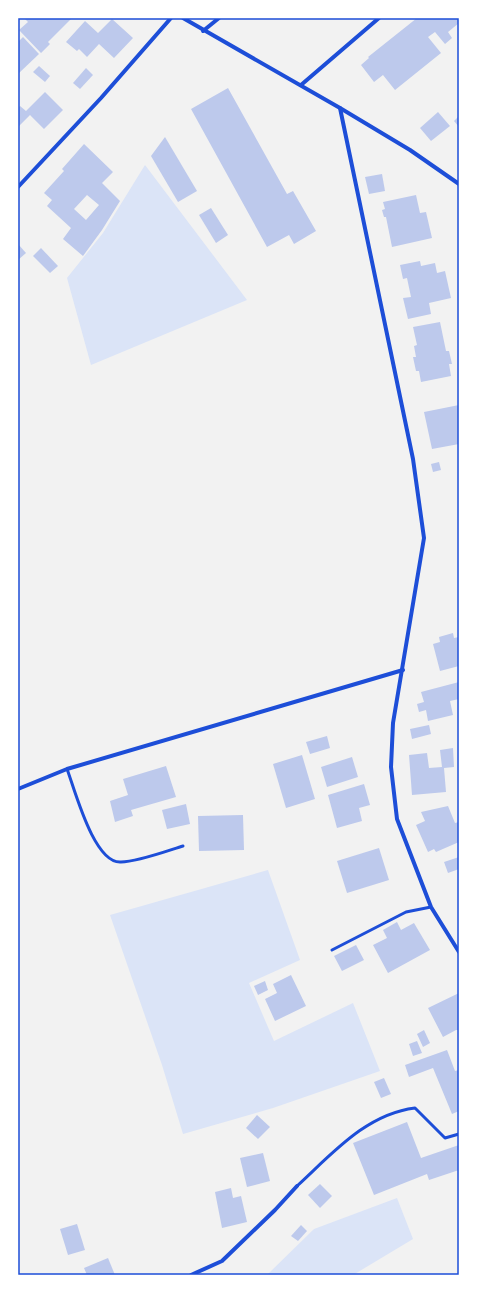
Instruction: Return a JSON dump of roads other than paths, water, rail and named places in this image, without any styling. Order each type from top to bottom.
[{"type":"street","points":[[18,186],[101,98],[171,18]]},
{"type":"street","points":[[183,18],[203,31],[301,85],[410,150],[459,184]]},
{"type":"street","points":[[203,31],[219,18]]},
{"type":"street","points":[[301,85],[379,18]]},
{"type":"street","points":[[340,108],[413,459],[424,538],[393,723],[392,759],[397,819],[431,907],[459,952]]},
{"type":"street","points":[[18,789],[68,768],[403,670]]},
{"type":"street","points":[[190,1275],[222,1261],[275,1210],[297,1186]]},
{"type":"lane","points":[[68,768],[95,842],[106,857],[120,863],[183,846]]},
{"type":"lane","points":[[332,950],[406,912],[431,907]]},
{"type":"lane","points":[[297,1186],[357,1131],[399,1110],[415,1108],[445,1138],[459,1134]]}]
